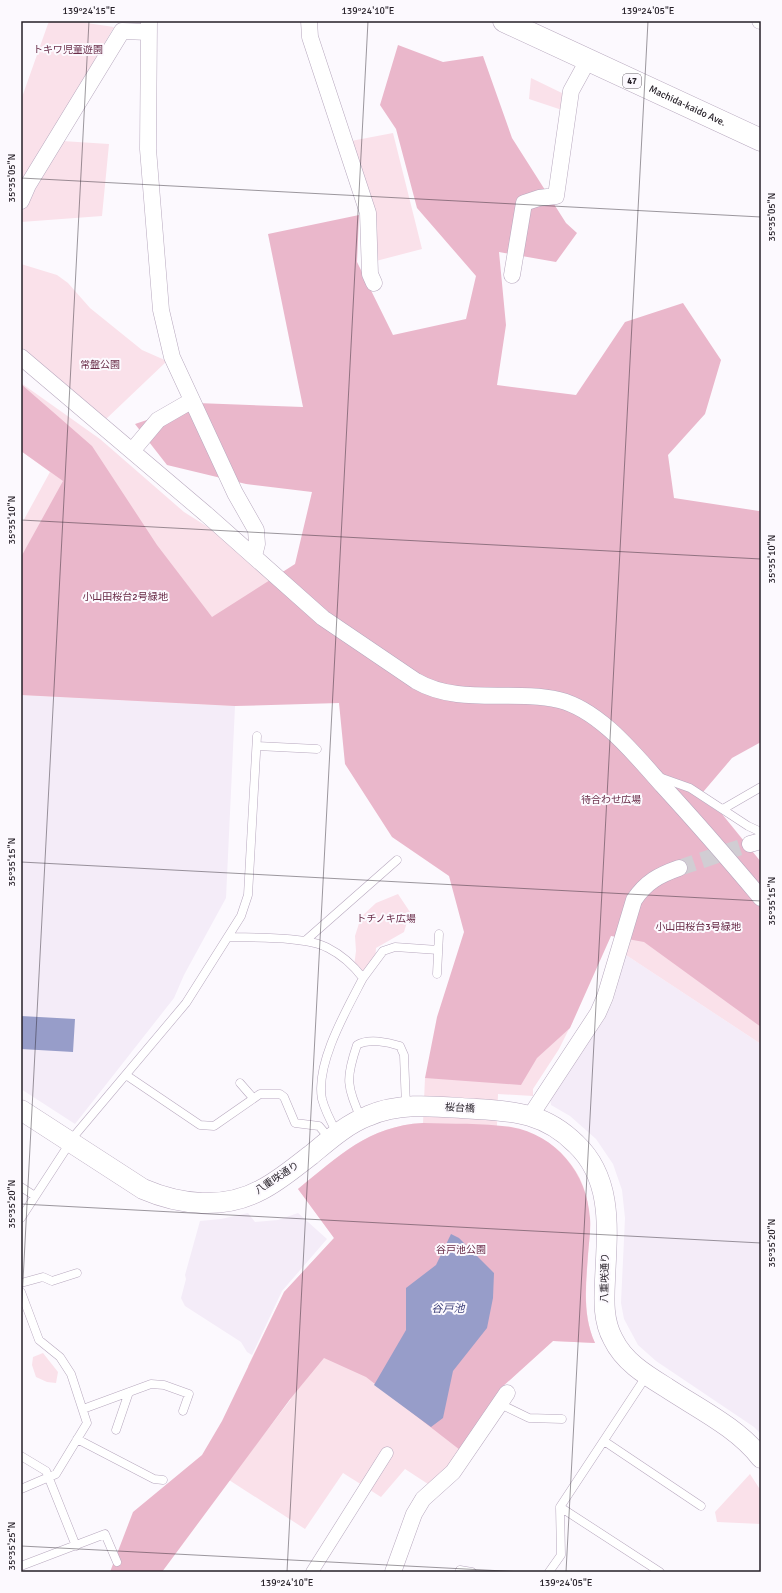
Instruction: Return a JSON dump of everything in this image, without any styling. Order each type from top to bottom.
[{"type":"main road","name":"Machida-kaido Ave.","points":[[504,21],[761,140]]},
{"type":"street","points":[[309,21],[310,37],[368,213],[370,274],[374,283]]},
{"type":"street","points":[[21,202],[28,185],[122,31],[149,27],[148,149],[161,310],[172,357],[191,401],[235,493],[256,530],[257,544],[254,556]]},
{"type":"street","points":[[512,275],[524,203],[538,198],[556,196],[571,91],[588,60]]},
{"type":"street","points":[[24,364],[132,451],[254,556],[323,618],[427,687],[458,694],[508,695],[559,700],[568,703],[596,719],[639,759],[761,898]]},
{"type":"street","points":[[132,451],[158,420],[191,401]]},
{"type":"street","points":[[531,1115],[598,1013],[605,997],[634,900],[642,887],[658,875],[679,868]]},
{"type":"street","name":"八重咲通り","points":[[21,1110],[143,1189],[160,1197],[178,1201],[205,1203],[236,1200],[261,1191],[284,1176],[334,1136],[361,1119],[386,1110],[415,1106]]},
{"type":"street","name":"桜台橋","points":[[415,1106],[497,1110]]},
{"type":"street","name":"八重咲通り","points":[[497,1110],[531,1115],[548,1123],[577,1145],[589,1161],[599,1179],[605,1198],[607,1217],[604,1300],[608,1329],[620,1351],[632,1365],[713,1417],[742,1439],[761,1458]]},
{"type":"street","points":[[393,1572],[414,1514],[422,1499],[453,1472],[504,1399]]},
{"type":"street","points":[[312,1572],[387,1453]]},
{"type":"lane","points":[[21,1218],[70,1142],[186,1003],[241,916],[248,896],[257,736]]},
{"type":"lane","points":[[257,746],[317,749]]},
{"type":"lane","points":[[654,776],[690,788],[748,826],[761,832]]},
{"type":"lane","points":[[723,809],[761,787]]},
{"type":"lane","points":[[304,941],[397,860]]},
{"type":"lane","points":[[437,974],[439,934]]},
{"type":"lane","points":[[228,937],[304,941],[327,947],[354,966],[363,978]]},
{"type":"lane","points":[[334,1136],[322,1099],[322,1074],[338,1027],[363,978],[383,951],[395,947],[438,950]]},
{"type":"lane","points":[[361,1119],[350,1092],[348,1074],[357,1045],[362,1042],[391,1043],[400,1046],[403,1050],[415,1106]]},
{"type":"lane","points":[[126,1075],[200,1125],[214,1126],[260,1094],[280,1094],[284,1098],[295,1123],[319,1126],[334,1136]]},
{"type":"lane","points":[[240,1083],[253,1098]]},
{"type":"lane","points":[[21,1187],[35,1196]]},
{"type":"lane","points":[[21,1283],[43,1277],[52,1281],[77,1272]]},
{"type":"lane","points":[[21,1292],[39,1340],[60,1356],[70,1374],[87,1423],[56,1474],[21,1489]]},
{"type":"lane","points":[[549,1572],[561,1555],[560,1507],[647,1376]]},
{"type":"lane","points":[[83,1409],[152,1384],[164,1385],[188,1394],[183,1411]]},
{"type":"lane","points":[[116,1430],[129,1392]]},
{"type":"lane","points":[[504,1399],[529,1418],[562,1419]]},
{"type":"lane","points":[[77,1439],[154,1479],[163,1480]]},
{"type":"lane","points":[[604,1441],[701,1506]]},
{"type":"lane","points":[[21,1456],[46,1471],[76,1546]]},
{"type":"lane","points":[[560,1507],[660,1572]]},
{"type":"lane","points":[[21,1566],[105,1534],[117,1562]]},
{"type":"lane","points":[[460,1570],[472,1572]]},
{"type":"shaded area","points":[[21,695],[235,706],[226,898],[184,975],[174,998],[75,1124],[21,1089]]},
{"type":"shaded area","points":[[626,955],[761,1044],[761,1434],[754,1427],[656,1361],[638,1345],[624,1319],[621,1303],[625,1218],[622,1190],[613,1164],[596,1139],[570,1116],[551,1105],[550,1097],[605,1018],[613,1001]]},
{"type":"shaded area","points":[[248,1213],[255,1222],[278,1220],[298,1213],[327,1239],[282,1291],[252,1355],[247,1352],[241,1342],[185,1306],[181,1298],[186,1279],[185,1275],[200,1221],[221,1219]]},
{"type":"green space","name":"トキワ児童遊園","points":[[49,21],[73,21],[114,27],[21,187],[21,100]]},
{"type":"green space","name":"待合わせ広場","points":[[398,45],[443,62],[483,56],[512,138],[566,223],[577,233],[556,262],[499,252],[506,325],[497,385],[576,395],[625,322],[683,303],[721,360],[705,414],[668,455],[674,498],[759,511],[761,509],[761,742],[732,758],[698,798],[722,814],[761,862],[761,1027],[644,942],[611,936],[570,1028],[537,1058],[521,1085],[425,1078],[437,1017],[464,932],[449,876],[392,837],[345,764],[339,703],[235,706],[21,695],[21,557],[63,481],[21,451],[21,384],[92,446],[157,545],[212,617],[295,564],[312,492],[246,484],[167,465],[135,424],[197,403],[303,407],[268,234],[359,215],[357,262],[393,335],[466,319],[476,276],[417,208],[396,129],[380,105]]},
{"type":"green space","points":[[531,78],[564,94],[562,110],[529,99]]},
{"type":"green space","points":[[393,133],[422,249],[376,261],[351,141]]},
{"type":"green space","points":[[62,141],[109,144],[102,216],[21,222],[22,213],[31,192]]},
{"type":"green space","name":"常盤公園","points":[[21,264],[57,275],[68,283],[90,308],[142,350],[167,361],[105,420],[21,349]]},
{"type":"green space","name":"小山田桜台2号緑地","points":[[21,383],[100,439],[184,512],[254,556],[323,618],[235,706],[21,695],[21,525],[50,472],[21,451]]},
{"type":"green space","name":"トチノキ広場","points":[[398,894],[410,912],[404,932],[376,948],[375,963],[363,978],[354,966],[356,951],[355,936],[361,917],[376,903]]},
{"type":"green space","name":"小山田桜台3号緑地","points":[[761,898],[761,1044],[626,955],[629,911]]},
{"type":"green space","name":"谷戸池公園","points":[[573,1021],[559,1049],[533,1089],[533,1096],[498,1094],[497,1126],[528,1133],[555,1147],[570,1163],[582,1183],[588,1205],[590,1228],[586,1298],[588,1321],[595,1343],[553,1341],[501,1388],[446,1470],[428,1484],[405,1469],[381,1497],[343,1473],[305,1529],[229,1480],[291,1399],[248,1366],[284,1292],[334,1238],[298,1189],[341,1154],[370,1136],[404,1125],[423,1123],[425,1078],[456,1032]]},
{"type":"green space","name":"谷戸池公園","points":[[423,1123],[478,1124],[511,1127],[527,1131],[542,1138],[555,1147],[566,1159],[576,1172],[588,1201],[590,1227],[586,1277],[586,1299],[588,1321],[595,1343],[553,1341],[501,1388],[460,1450],[366,1377],[324,1358],[291,1398],[162,1572],[110,1572],[133,1512],[202,1455],[222,1421],[284,1292],[334,1238],[298,1189],[341,1154],[370,1136],[404,1125]]},
{"type":"green space","points":[[43,1353],[58,1372],[56,1383],[47,1382],[36,1377],[32,1365],[33,1357]]},
{"type":"green space","points":[[750,1474],[761,1491],[761,1524],[717,1522],[715,1512]]},
{"type":"water","points":[[21,1016],[75,1019],[73,1052],[21,1049]]},
{"type":"water","name":"谷戸池","points":[[451,1234],[459,1238],[494,1273],[493,1298],[487,1328],[453,1371],[443,1418],[431,1427],[374,1385],[406,1330],[406,1288],[436,1265]]},
{"type":"tunnel","points":[[679,868],[750,844]]}]
